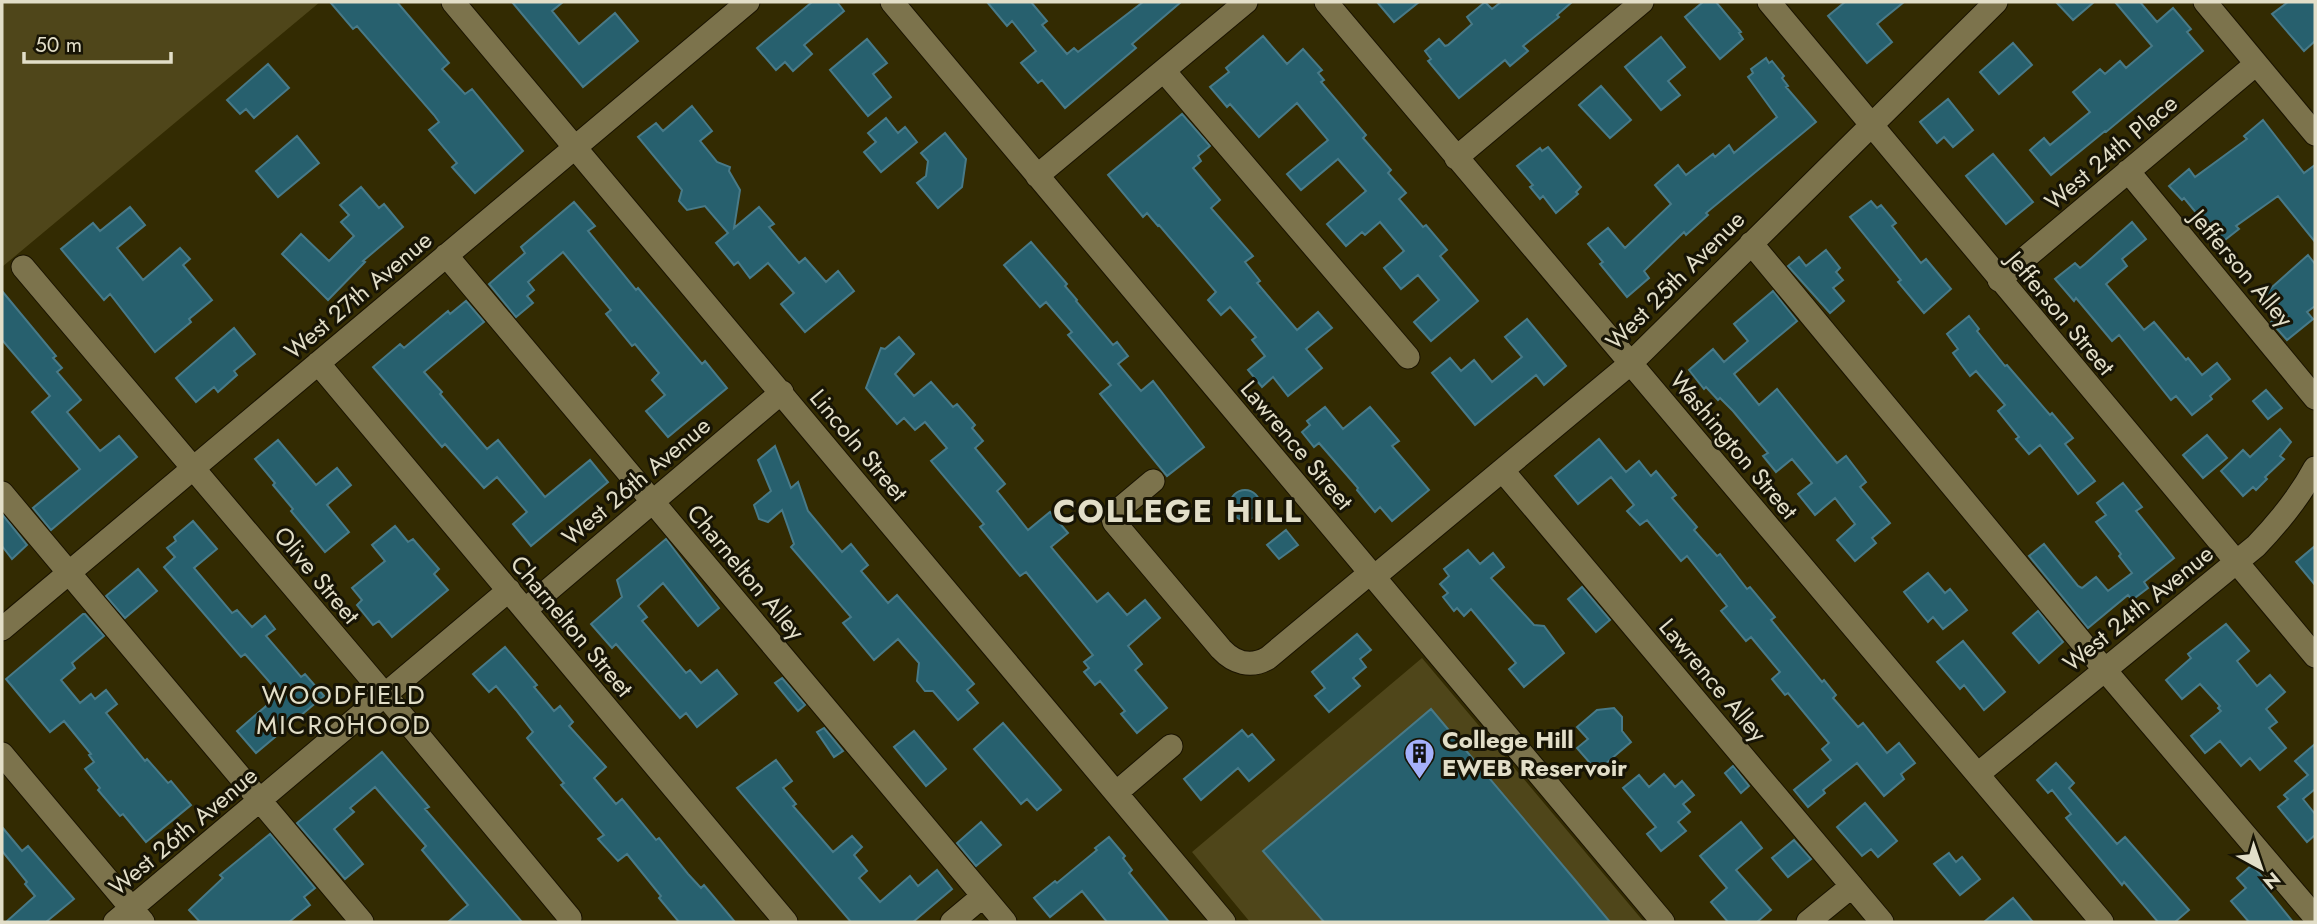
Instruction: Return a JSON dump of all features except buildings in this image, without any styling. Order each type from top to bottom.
[{"type":"street","name":"Lincoln Street","points":[[453,2],[1224,922]]},
{"type":"street","name":"West 27th Avenue","points":[[2,629],[748,2]]},
{"type":"street","name":"Lawrence Street","points":[[892,2],[1663,922]]},
{"type":"street","points":[[1037,176],[1246,2]]},
{"type":"street","name":"Washington Street","points":[[1326,2],[2102,922]]},
{"type":"street","points":[[1456,158],[1642,2]]},
{"type":"street","name":"Jefferson Street","points":[[1769,2],[2315,656]]},
{"type":"street","name":"West 25th Avenue","points":[[1153,481],[1116,512],[1113,517],[1115,525],[1225,653],[1236,661],[1257,663],[1268,658],[1503,471],[1631,363],[1996,2]]},
{"type":"street","points":[[2205,2],[2315,134]]},
{"type":"street","name":"West 24th Place","points":[[1999,280],[2256,64]]},
{"type":"street","points":[[1164,71],[1408,357]]},
{"type":"street","name":"Jefferson Alley","points":[[2128,171],[2315,398]]},
{"type":"street","points":[[1751,243],[2104,669],[2315,917]]},
{"type":"street","name":"Charnelton Alley","points":[[446,255],[1005,922]]},
{"type":"street","name":"Olive Street","points":[[23,267],[385,695],[569,918]]},
{"type":"street","name":"Charnelton Street","points":[[317,363],[786,922]]},
{"type":"street","name":"West 26th Avenue","points":[[525,610],[652,500],[782,393]]},
{"type":"street","name":"West 24th Avenue","points":[[1978,775],[2256,546],[2300,496],[2315,468]]},
{"type":"street","name":"Lawrence Alley","points":[[1503,471],[1882,922]]},
{"type":"street","points":[[2,493],[362,922]]},
{"type":"street","name":"West 26th Avenue","points":[[130,918],[261,800],[509,590]]},
{"type":"street","points":[[1116,793],[1171,746]]},
{"type":"street","points":[[2,754],[130,918]]},
{"type":"street","points":[[1808,922],[1852,886]]},
{"type":"street","points":[[952,922],[983,896]]},
{"type":"shaded area","points":[[2,2],[320,2],[2,267]]},
{"type":"shaded area","name":"College Hill EWEB Reservoir","points":[[1422,658],[1644,922],[1250,922],[1192,852]]},
{"type":"place","name":"College Hill EWEB Reservoir","points":[[1419,780]]},
{"type":"district","name":"COLLEGE HILL","points":[[1178,511]]},
{"type":"district","name":"WOODFIELD MICROHOOD","points":[[344,710]]}]
